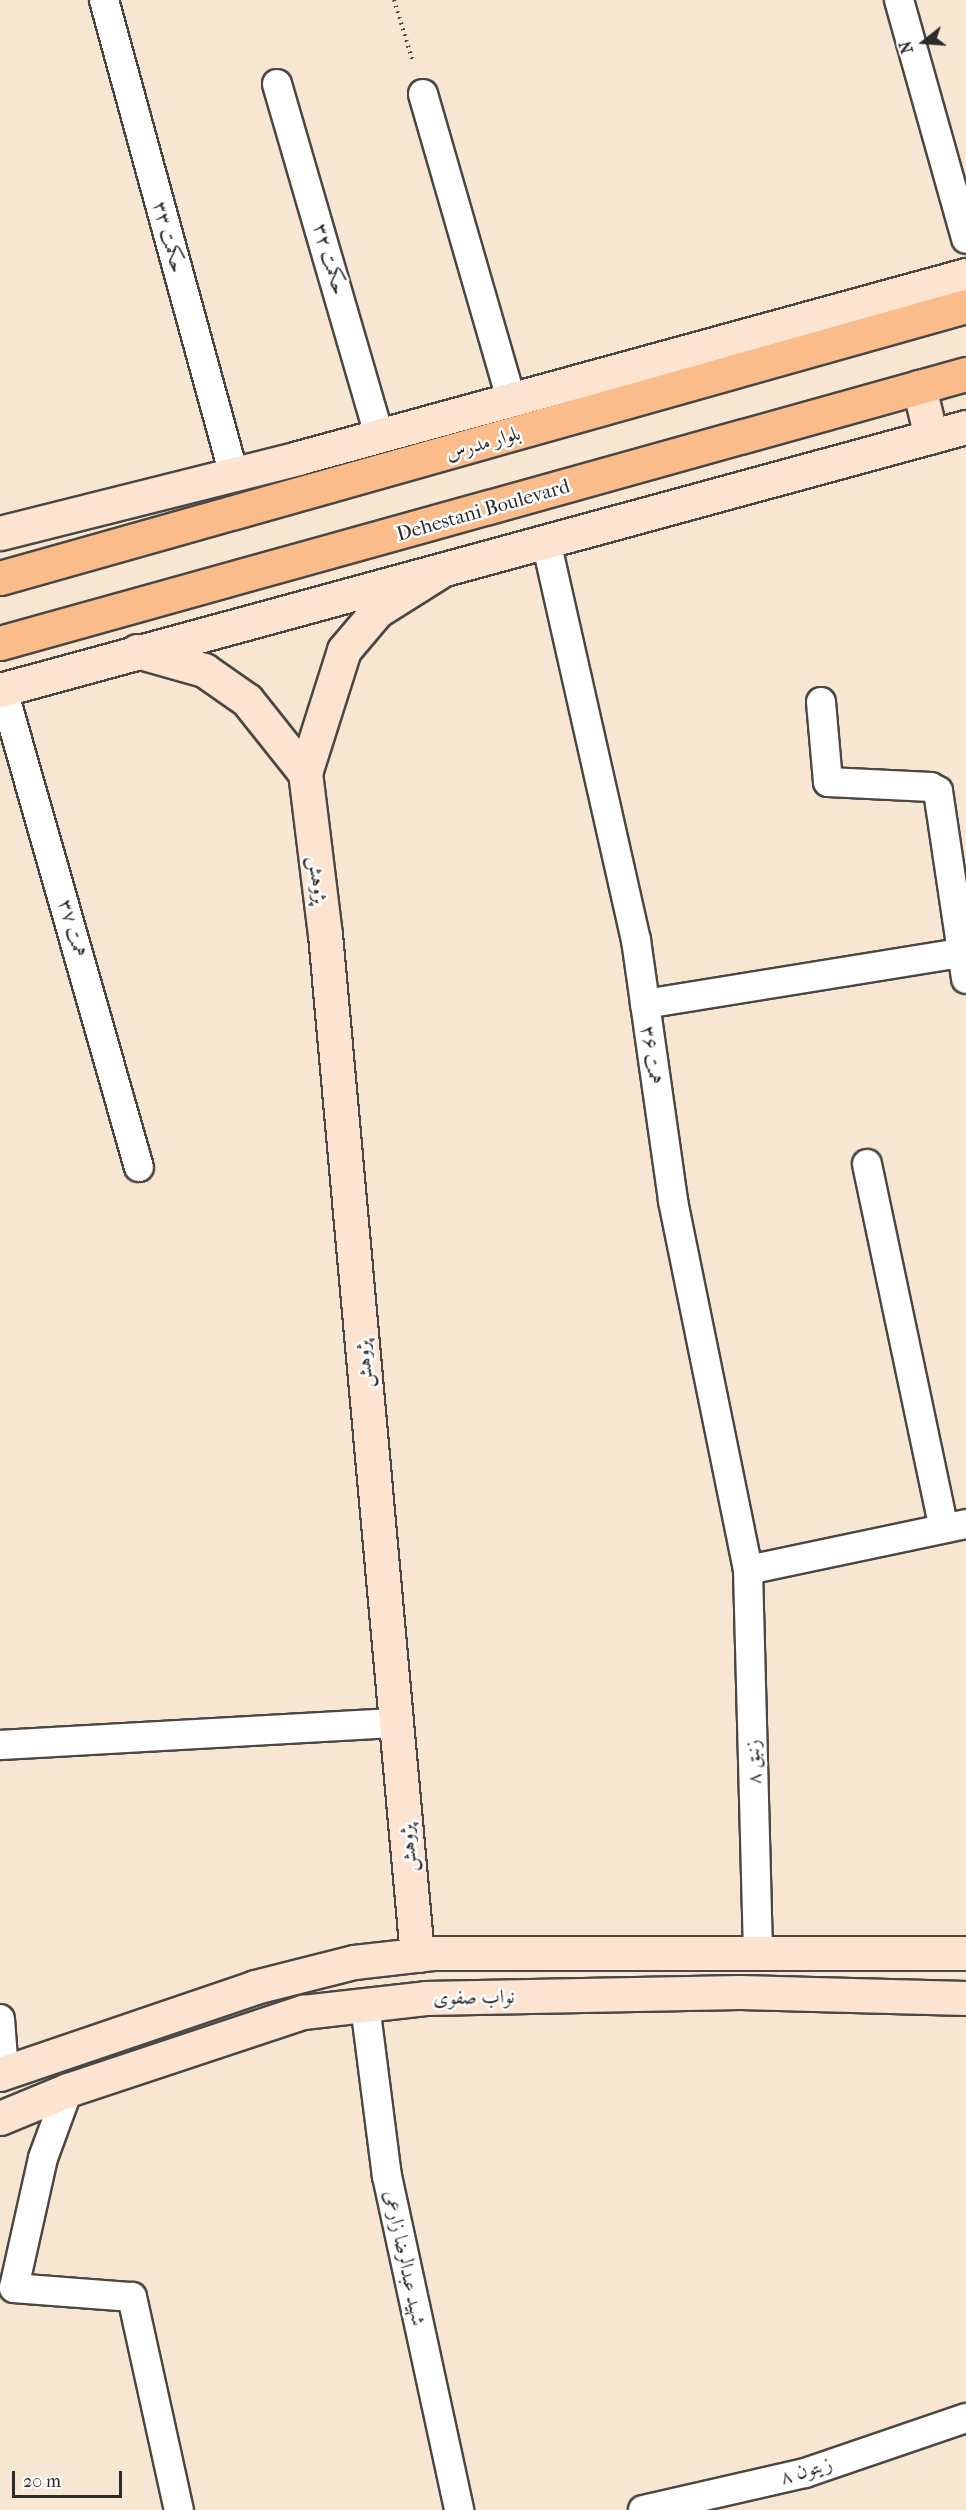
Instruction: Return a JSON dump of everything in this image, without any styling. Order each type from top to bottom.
[{"type":"main road","name":"بلوار مدرس","points":[[0,578],[966,306]]},
{"type":"main road","name":"Dehestani Boulevard","points":[[0,643],[966,374]]},
{"type":"street","name":"حکمت ۳۳","points":[[104,0],[234,474]]},
{"type":"street","points":[[899,0],[966,239]]},
{"type":"street","name":"حکمت ۳۲","points":[[277,84],[379,435]]},
{"type":"street","points":[[423,94],[511,398]]},
{"type":"street","points":[[0,533],[234,474],[966,275]]},
{"type":"street","points":[[919,387],[931,437]]},
{"type":"street","points":[[2,690],[137,651],[439,572],[966,428]]},
{"type":"street","name":"همت ۳۶","points":[[546,541],[636,940],[673,1201],[748,1570]]},
{"type":"street","name":"پژوهش","points":[[417,1955],[325,935],[305,773],[344,650],[377,611],[439,572]]},
{"type":"street","points":[[137,651],[204,670],[247,700],[305,773]]},
{"type":"street","name":"همت ۳۷","points":[[2,690],[139,1167]]},
{"type":"street","points":[[645,1004],[964,966],[938,791],[931,787],[828,782],[821,702]]},
{"type":"street","points":[[748,1570],[955,1526],[867,1164]]},
{"type":"street","name":"زنبق ۸","points":[[748,1570],[758,1954]]},
{"type":"street","points":[[0,1745],[397,1723]]},
{"type":"street","points":[[0,2020],[2,2073],[297,1974],[417,1955],[966,1953]]},
{"type":"street","points":[[599,1994],[600,1954]]},
{"type":"street","name":"نواب صفوی","points":[[0,2118],[68,2090],[303,2012],[424,1998],[599,1994],[740,1992],[966,1998]]},
{"type":"street","name":"شهید عبدالرضا زارعی","points":[[365,2005],[387,2176],[459,2510]]},
{"type":"street","points":[[68,2090],[43,2158],[7,2288],[132,2297],[179,2510]]},
{"type":"street","name":"زیتون ۸","points":[[643,2510],[805,2473],[966,2418]]},
{"type":"path","points":[[394,0],[423,94]]}]
